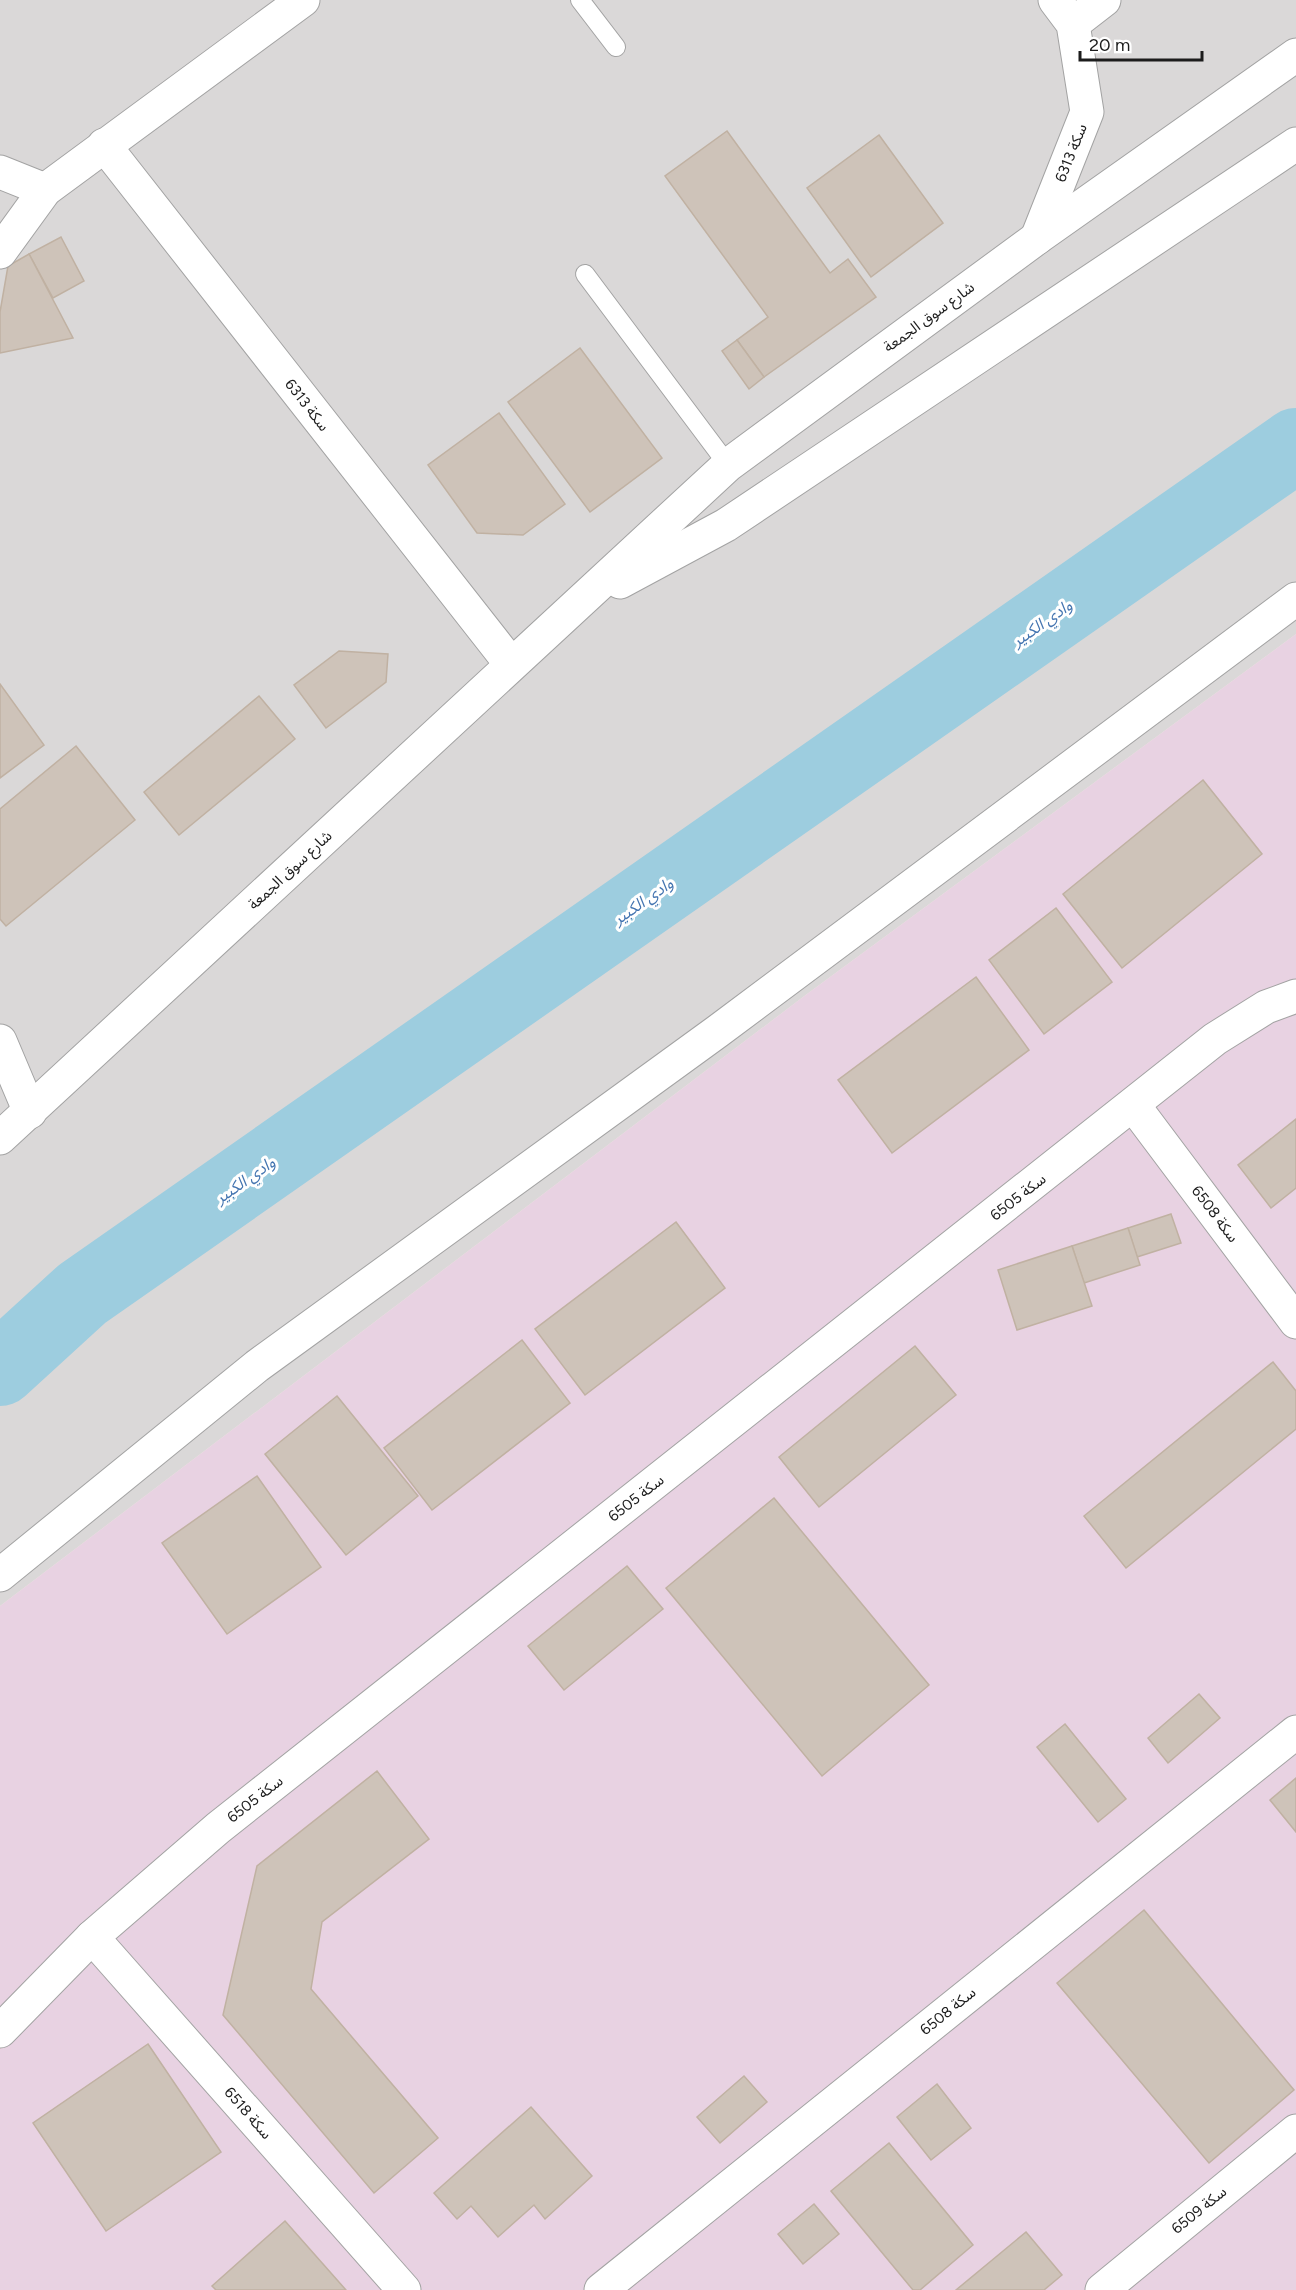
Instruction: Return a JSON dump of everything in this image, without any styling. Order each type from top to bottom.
[{"type":"street","points":[[0,252],[45,190],[303,0]]},
{"type":"street","points":[[1064,12],[1104,0]]},
{"type":"street","name":"سكة 6313","points":[[1037,238],[1087,112],[1064,12]]},
{"type":"street","name":"شارع سوق الجمعة","points":[[0,1138],[728,465],[1037,238],[1296,55]]},
{"type":"street","name":"سكة 6313","points":[[104,145],[511,664]]},
{"type":"street","name":"شارع سوق الجمعة","points":[[581,602],[726,525],[1290,152]]},
{"type":"street","points":[[0,172],[45,190]]},
{"type":"street","points":[[0,1575],[257,1366],[718,1031],[1296,599]]},
{"type":"street","name":"سكة 6505","points":[[0,2031],[92,1937],[218,1828],[1134,1106],[1215,1039],[1266,1007],[1296,996]]},
{"type":"street","points":[[0,1041],[30,1112]]},
{"type":"street","name":"سكة 6508","points":[[1134,1106],[1296,1322]]},
{"type":"street","name":"سكة 6508","points":[[601,2290],[1296,1732]]},
{"type":"street","name":"سكة 6518","points":[[92,1937],[404,2290]]},
{"type":"street","name":"سكة 6509","points":[[1102,2290],[1296,2131]]},
{"type":"lane","points":[[580,0],[616,47]]},
{"type":"lane","points":[[585,274],[728,465]]},
{"type":"shaded area","points":[[0,0],[1296,0],[1296,634],[807,994],[0,1606]]},
{"type":"shaded area","points":[[1296,634],[1296,2290],[0,2290],[0,1606],[807,994]]},
{"type":"building","points":[[727,131],[830,273],[848,259],[876,297],[764,377],[737,340],[768,317],[665,176]]},
{"type":"building","points":[[879,135],[943,223],[871,277],[807,188]]},
{"type":"building","points":[[61,237],[84,281],[53,298],[29,254]]},
{"type":"building","points":[[29,254],[73,338],[0,353],[0,312],[8,266]]},
{"type":"building","points":[[737,340],[764,377],[749,389],[722,351]]},
{"type":"building","points":[[580,348],[662,458],[590,512],[508,402]]},
{"type":"building","points":[[499,413],[565,504],[523,535],[477,533],[428,465]]},
{"type":"building","points":[[339,651],[388,654],[386,682],[326,728],[294,685]]},
{"type":"building","points":[[0,684],[44,745],[0,778]]},
{"type":"building","points":[[259,696],[295,739],[179,835],[144,792]]},
{"type":"building","points":[[76,746],[135,820],[6,926],[0,919],[0,809]]},
{"type":"building","points":[[1203,780],[1262,854],[1122,968],[1063,894]]},
{"type":"building","points":[[1056,908],[1112,982],[1044,1034],[989,960]]},
{"type":"building","points":[[976,977],[1029,1050],[892,1153],[838,1080]]},
{"type":"building","points":[[1296,1119],[1296,1188],[1271,1208],[1238,1165]]},
{"type":"building","points":[[1171,1214],[1181,1243],[1137,1257],[1128,1228]]},
{"type":"building","points":[[676,1222],[725,1288],[585,1395],[535,1329]]},
{"type":"building","points":[[1128,1228],[1140,1265],[1084,1283],[1072,1246]]},
{"type":"building","points":[[1072,1246],[1092,1306],[1017,1330],[998,1270]]},
{"type":"building","points":[[522,1340],[570,1403],[432,1510],[384,1448]]},
{"type":"building","points":[[915,1346],[956,1395],[819,1507],[779,1457]]},
{"type":"building","points":[[1273,1362],[1296,1391],[1296,1429],[1126,1568],[1084,1516]]},
{"type":"building","points":[[337,1396],[418,1496],[346,1555],[265,1454]]},
{"type":"building","points":[[257,1476],[321,1567],[227,1634],[162,1543]]},
{"type":"building","points":[[774,1498],[929,1685],[822,1776],[666,1588]]},
{"type":"building","points":[[627,1566],[663,1609],[564,1690],[528,1646]]},
{"type":"building","points":[[1199,1694],[1220,1718],[1168,1763],[1148,1738]]},
{"type":"building","points":[[1065,1724],[1126,1799],[1098,1822],[1037,1747]]},
{"type":"building","points":[[377,1771],[429,1839],[322,1922],[311,1989],[438,2138],[374,2193],[223,2015],[257,1866]]},
{"type":"building","points":[[1296,1778],[1296,1832],[1270,1800]]},
{"type":"building","points":[[1144,1910],[1294,2090],[1209,2163],[1057,1983]]},
{"type":"building","points":[[148,2044],[221,2152],[106,2231],[33,2123]]},
{"type":"building","points":[[744,2076],[767,2102],[720,2143],[697,2117]]},
{"type":"building","points":[[937,2084],[971,2128],[931,2160],[897,2117]]},
{"type":"building","points":[[531,2107],[592,2176],[545,2219],[534,2205],[498,2237],[471,2206],[457,2219],[434,2193]]},
{"type":"building","points":[[889,2143],[973,2245],[920,2290],[913,2290],[831,2191]]},
{"type":"building","points":[[814,2204],[839,2234],[803,2264],[778,2234]]},
{"type":"building","points":[[285,2221],[346,2290],[216,2290],[212,2286]]},
{"type":"building","points":[[1026,2232],[1062,2275],[1044,2290],[956,2290]]},
{"type":"waterway","name":"وادي الكبير","points":[[0,1369],[82,1294],[1296,445]]}]
